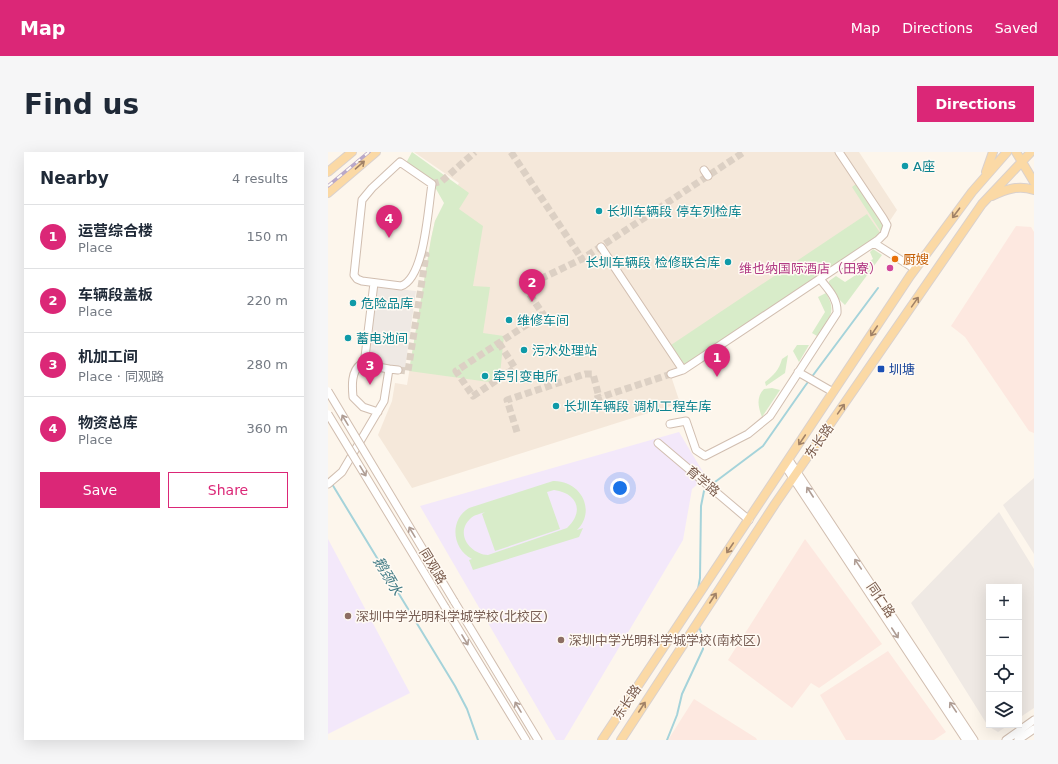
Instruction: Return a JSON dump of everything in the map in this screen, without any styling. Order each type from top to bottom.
[{"type":"main road","points":[[328,193],[376,152]]},
{"type":"main road","points":[[980,183],[993,152]]},
{"type":"main road","name":"东长路","points":[[602,740],[915,269],[980,183],[1007,152]]},
{"type":"main road","points":[[1016,152],[1034,182]]},
{"type":"main road","name":"东长路","points":[[621,740],[795,475],[988,198],[1031,152]]},
{"type":"main road","points":[[328,172],[349,154]]},
{"type":"main road","points":[[988,198],[1010,188],[1020,187],[1034,190]]},
{"type":"street","points":[[671,374],[684,370],[874,243],[884,234],[887,225],[839,152]]},
{"type":"street","points":[[400,162],[432,184],[418,269],[407,284],[402,286],[374,283],[357,279],[354,275],[362,200],[372,188],[400,162]]},
{"type":"street","points":[[874,243],[915,269]]},
{"type":"street","points":[[601,247],[684,370]]},
{"type":"street","points":[[670,424],[686,421],[696,450],[705,456],[748,434],[770,416],[838,313],[838,305],[834,296],[820,279]]},
{"type":"street","points":[[364,365],[374,283]]},
{"type":"street","points":[[378,412],[363,407],[353,397],[354,374],[356,368],[361,364],[398,370]]},
{"type":"street","points":[[328,484],[342,472],[384,401],[389,369]]},
{"type":"street","points":[[798,372],[833,392]]},
{"type":"street","name":"同观路","points":[[328,391],[538,740]]},
{"type":"street","name":"同观路","points":[[328,414],[526,740]]},
{"type":"street","name":"育学路","points":[[658,443],[749,520]]},
{"type":"street","name":"同仁路","points":[[787,463],[966,740]]},
{"type":"street","name":"同仁路","points":[[829,527],[974,740]]},
{"type":"street","points":[[1006,740],[1034,720]]},
{"type":"street","points":[[1018,740],[1034,729]]},
{"type":"shaded area","points":[[414,152],[859,152],[897,210],[881,234],[685,365],[669,370],[680,403],[412,488],[378,435],[392,401],[395,383],[407,385],[435,221],[459,183]]},
{"type":"shaded area","points":[[1016,226],[1031,227],[1034,232],[1034,433],[1029,431],[965,337],[951,326]]},
{"type":"shaded area","points":[[380,287],[416,291],[405,368],[371,363],[368,361],[377,288]]},
{"type":"shaded area","name":"深圳中学光明科学城学校(南校区)","points":[[679,432],[706,477],[692,489],[683,540],[564,740],[556,740],[420,506]]},
{"type":"shaded area","points":[[1034,478],[1034,554],[1003,505]]},
{"type":"shaded area","points":[[999,512],[1034,569],[1034,708],[1022,716],[1022,584],[986,584],[986,723],[911,603]]},
{"type":"shaded area","name":"深圳中学光明科学城学校(北校区)","points":[[328,539],[410,693],[328,734]]},
{"type":"shaded area","points":[[805,539],[882,644],[819,688],[811,683],[792,708],[728,660]]},
{"type":"shaded area","points":[[888,651],[946,732],[934,740],[846,740],[820,695]]},
{"type":"shaded area","points":[[694,699],[756,738],[757,740],[668,740]]},
{"type":"shaded area","points":[[991,728],[1004,728],[998,732]]},
{"type":"green space","points":[[412,152],[469,193],[459,209],[483,226],[473,286],[490,287],[483,333],[504,336],[500,374],[489,382],[409,371],[431,239],[435,221],[444,203],[436,189],[406,163]]},
{"type":"green space","points":[[856,184],[882,222],[883,228],[881,232],[852,187]]},
{"type":"green space","points":[[867,214],[881,234],[685,365],[671,345]]},
{"type":"green space","points":[[873,249],[882,255],[845,305],[830,288],[829,281],[836,276],[845,282],[868,267],[866,263],[873,259],[870,252]]},
{"type":"green space","points":[[826,293],[831,305],[830,316],[817,336],[812,333],[825,312],[818,297]]},
{"type":"green space","points":[[797,345],[809,345],[799,362],[793,351]]},
{"type":"green space","points":[[788,355],[785,373],[766,386],[765,382],[776,372],[782,359]]},
{"type":"green space","points":[[772,388],[780,390],[762,417],[759,406],[761,392],[764,389]]},
{"type":"green space","points":[[553,481],[571,485],[578,491],[583,498],[585,514],[583,522],[577,530],[583,528],[579,537],[473,570],[469,560],[472,559],[460,548],[457,542],[456,534],[458,520],[469,508]],"holes":[[[554,490],[562,492],[573,499],[577,509],[573,522],[567,528],[488,555],[475,551],[466,542],[464,536],[466,524],[475,515],[485,512],[482,514],[495,551],[560,529],[547,492]]]},
{"type":"waterway","points":[[711,485],[763,446],[805,386],[878,288]]},
{"type":"waterway","name":"鹅颈水","points":[[332,484],[455,686],[467,709],[478,740]]},
{"type":"waterway","points":[[698,589],[700,578],[701,506],[704,491],[708,488]]},
{"type":"waterway","points":[[667,740],[677,715],[682,694],[703,649],[703,637],[699,627]]},
{"type":"tunnel","points":[[432,184],[442,181],[475,152]]},
{"type":"tunnel","points":[[511,152],[582,259]]},
{"type":"tunnel","points":[[499,343],[515,368],[473,396],[456,371],[543,314],[526,289],[538,280],[582,259],[744,152]]},
{"type":"tunnel","points":[[398,370],[408,371],[426,255],[421,254]]},
{"type":"tunnel","points":[[517,432],[507,400],[585,374],[593,374],[599,397]]},
{"type":"tunnel","points":[[595,399],[671,374]]},
{"type":"railway","points":[[328,186],[369,152]]},
{"type":"place","name":"A座","points":[[905,166]]},
{"type":"place","name":"长圳车辆段 停车列检库","points":[[599,211]]},
{"type":"place","name":"物资总库","points":[[389,238]]},
{"type":"place","name":"厨嫂","points":[[895,259]]},
{"type":"place","name":"长圳车辆段 检修联合库","points":[[728,262]]},
{"type":"place","name":"维也纳国际酒店（田寮）","points":[[890,268]]},
{"type":"place","name":"车辆段盖板","points":[[532,302]]},
{"type":"place","name":"危险品库","points":[[353,303]]},
{"type":"place","name":"维修车间","points":[[509,320]]},
{"type":"place","name":"蓄电池间","points":[[348,338]]},
{"type":"place","name":"污水处理站","points":[[524,350]]},
{"type":"place","name":"圳塘","points":[[881,369]]},
{"type":"place","name":"牵引变电所","points":[[485,376]]},
{"type":"place","name":"运营综合楼","points":[[717,377]]},
{"type":"place","name":"机加工间","points":[[370,385]]},
{"type":"place","name":"长圳车辆段 调机工程车库","points":[[556,406]]},
{"type":"place","name":"深圳中学光明科学城学校(北校区)","points":[[348,616]]},
{"type":"place","name":"深圳中学光明科学城学校(南校区)","points":[[561,640]]}]
